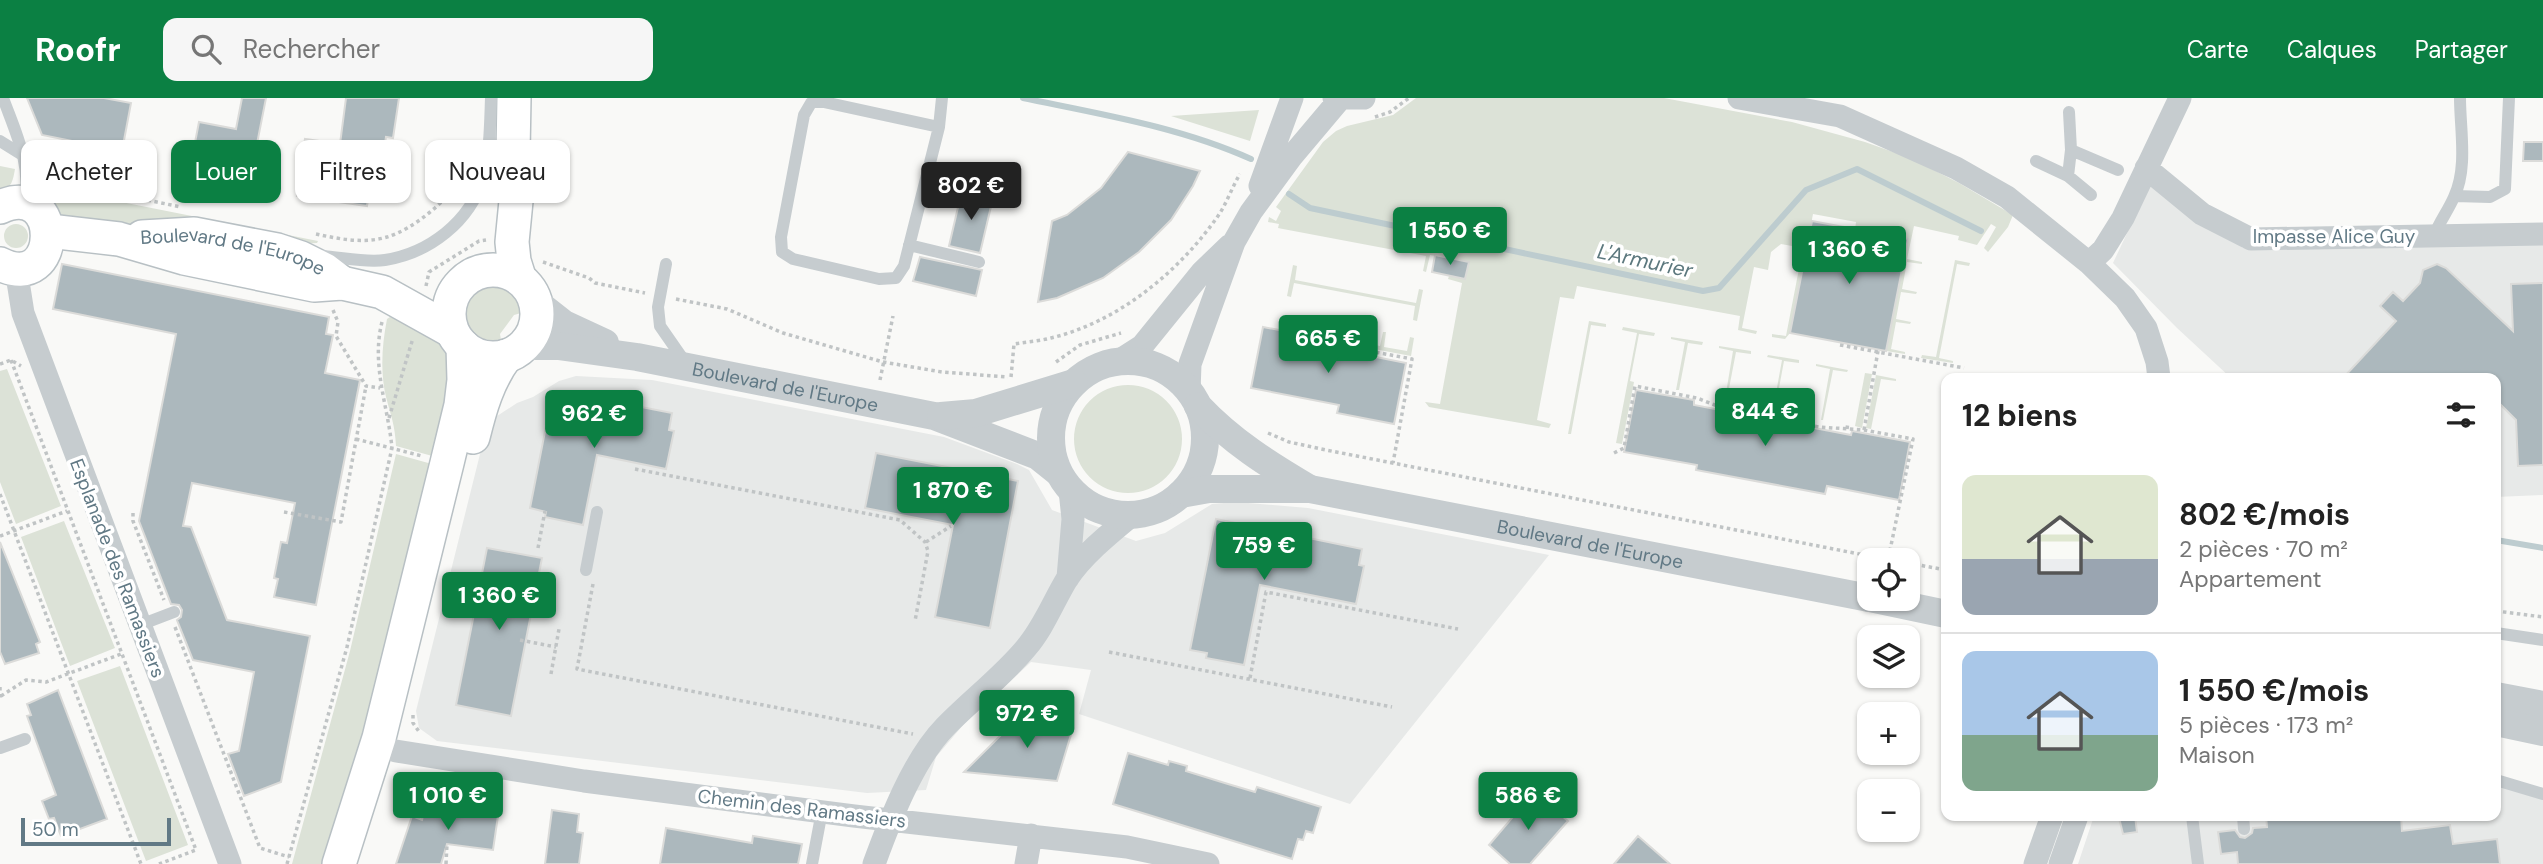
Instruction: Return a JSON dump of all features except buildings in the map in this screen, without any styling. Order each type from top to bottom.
[{"type":"main road","points":[[513,140],[514,98]]},
{"type":"main road","points":[[339,864],[379,738],[463,392],[465,363],[449,310],[456,289],[468,277],[491,240],[500,203]]},
{"type":"main road","points":[[360,864],[412,746],[481,407],[498,367],[536,326],[538,314],[514,261],[512,242],[516,203]]},
{"type":"main road","points":[[8,266],[27,267],[43,254],[48,245],[49,231],[40,214],[12,205]]},
{"type":"main road","name":"Boulevard de l'Europe","points":[[49,231],[119,239],[184,258],[383,302],[421,307],[445,286],[468,277]]},
{"type":"main road","name":"Boulevard de l'Europe","points":[[119,239],[194,234],[276,250],[305,245],[325,270],[336,292]]},
{"type":"main road","points":[[468,277],[497,269],[528,290]]},
{"type":"main road","points":[[421,307],[483,357],[515,351]]},
{"type":"street","points":[[1251,212],[1292,98]]},
{"type":"street","points":[[1739,98],[1765,100],[1840,116],[1956,168],[2007,197],[2090,263],[2125,298],[2146,328],[2158,373]]},
{"type":"street","points":[[2090,263],[2103,250],[2123,218],[2180,98]]},
{"type":"street","points":[[1194,399],[1190,363],[1234,242],[1251,212],[1337,99],[1365,108]]},
{"type":"street","name":"Impasse Alice Guy","points":[[2146,168],[2202,214],[2251,239],[2543,234]]},
{"type":"street","points":[[1117,362],[1142,346],[1202,272],[1234,242]]},
{"type":"street","name":"Esplanade des Ramassiers","points":[[8,266],[23,313],[230,864]]},
{"type":"street","name":"Boulevard de l'Europe","points":[[528,290],[564,324],[637,357]]},
{"type":"street","name":"Boulevard de l'Europe","points":[[515,351],[558,346],[637,357],[934,416],[1038,456],[1081,499],[1105,512],[1132,515],[1150,512],[1166,505],[1191,482],[1204,453],[1205,437],[1194,399]]},
{"type":"street","name":"Boulevard de l'Europe","points":[[934,416],[976,413],[1063,374],[1087,373],[1117,362],[1152,365],[1173,376],[1236,442],[1265,463],[1310,489]]},
{"type":"street","points":[[1063,374],[1060,402],[1051,425],[1050,441],[1064,481],[1073,519],[1068,578]]},
{"type":"street","name":"Boulevard de l'Europe","points":[[1181,494],[1209,489],[1310,489],[1857,595]]},
{"type":"street","points":[[874,864],[913,774],[943,729],[1029,646],[1068,578],[1109,534],[1132,515]]},
{"type":"street","name":"Boulevard de l'Europe","points":[[1920,607],[1941,611]]},
{"type":"street","points":[[2501,697],[2543,705]]},
{"type":"street","points":[[2501,723],[2543,732]]},
{"type":"street","name":"Chemin des Ramassiers","points":[[412,746],[424,757],[584,781],[1127,847],[1208,864]]},
{"type":"street","points":[[2035,864],[2050,821]]},
{"type":"street","points":[[2060,864],[2075,821]]},
{"type":"street","points":[[1026,864],[1031,835]]},
{"type":"lane","points":[[305,245],[314,255],[382,260],[404,256],[424,248],[442,236],[458,223],[472,203],[482,180],[488,154],[491,98]]},
{"type":"lane","points":[[939,127],[819,101],[811,103],[804,115],[780,237],[782,252],[793,260],[888,280],[896,278],[901,272],[909,245],[939,127],[942,98]]},
{"type":"lane","points":[[2434,236],[2440,220],[2455,196],[2461,173],[2460,98]]},
{"type":"lane","points":[[2455,196],[2490,197],[2505,189],[2510,98]]},
{"type":"lane","points":[[3,99],[21,151]]},
{"type":"lane","points":[[2068,176],[2071,150],[2069,111]]},
{"type":"lane","points":[[0,119],[14,127]]},
{"type":"lane","points":[[0,141],[21,158]]},
{"type":"lane","points":[[2071,150],[2118,170]]},
{"type":"lane","points":[[2036,161],[2068,176],[2091,195]]},
{"type":"lane","points":[[909,245],[979,262]]},
{"type":"lane","points":[[666,264],[658,307],[660,326],[689,368]]},
{"type":"lane","points":[[591,570],[597,512]]},
{"type":"lane","points":[[140,625],[172,613]]},
{"type":"lane","points":[[2501,634],[2543,640]]},
{"type":"lane","points":[[0,748],[24,738]]},
{"type":"lane","points":[[2501,781],[2543,794]]},
{"type":"lane","points":[[812,864],[822,811]]},
{"type":"lane","points":[[2193,821],[2198,864]]},
{"type":"path","points":[[1365,108],[1390,112],[1409,98]]},
{"type":"path","points":[[1011,377],[1014,344],[1052,337],[1075,329],[1097,320],[1144,293],[1198,244],[1220,213],[1240,174],[1251,178]]},
{"type":"path","points":[[157,202],[190,209]]},
{"type":"path","points":[[305,245],[386,238],[410,228],[439,203]]},
{"type":"path","points":[[389,418],[429,272],[479,241]]},
{"type":"path","points":[[577,275],[589,278],[595,283],[727,309],[783,333],[884,362],[942,372],[1020,377]]},
{"type":"path","points":[[284,512],[341,522],[366,386],[336,336],[336,292]]},
{"type":"path","points":[[287,864],[346,647],[392,448],[389,418],[380,388],[378,339],[383,302]]},
{"type":"path","points":[[879,389],[893,316]]},
{"type":"path","points":[[1342,355],[1348,317]]},
{"type":"path","points":[[1063,374],[1080,345],[1123,332]]},
{"type":"path","points":[[1840,345],[1964,368]]},
{"type":"path","points":[[1343,346],[1412,359],[1393,463]]},
{"type":"path","points":[[1864,430],[1878,351]]},
{"type":"path","points":[[0,364],[11,360]]},
{"type":"path","points":[[11,360],[23,368]]},
{"type":"path","points":[[11,360],[196,850],[159,864]]},
{"type":"path","points":[[366,386],[380,388]]},
{"type":"path","points":[[1614,453],[1623,449],[1635,386],[1697,398],[1725,409],[1797,423],[1894,434],[1913,439],[1891,548]]},
{"type":"path","points":[[1797,423],[1799,414]]},
{"type":"path","points":[[1847,429],[1848,422]]},
{"type":"path","points":[[1264,432],[1289,442],[1857,554]]},
{"type":"path","points":[[356,439],[426,457]]},
{"type":"path","points":[[635,469],[900,520],[925,542],[928,551],[915,621]]},
{"type":"path","points":[[0,494],[141,864]]},
{"type":"path","points":[[0,536],[67,511]]},
{"type":"path","points":[[538,548],[545,511]]},
{"type":"path","points":[[133,513],[133,521],[172,613],[261,848],[289,857]]},
{"type":"path","points":[[925,542],[951,526]]},
{"type":"path","points":[[1920,565],[1941,569]]},
{"type":"path","points":[[591,570],[577,669],[919,736]]},
{"type":"path","points":[[1250,678],[1266,593],[1262,587]]},
{"type":"path","points":[[1266,593],[1458,629]]},
{"type":"path","points":[[2501,612],[2543,617]]},
{"type":"path","points":[[551,674],[559,629]]},
{"type":"path","points":[[520,640],[556,647]]},
{"type":"path","points":[[1109,652],[1392,707]]},
{"type":"path","points":[[0,687],[1,698],[26,681],[46,682],[121,654]]},
{"type":"path","points":[[412,746],[413,708]]},
{"type":"path","points":[[446,864],[447,844]]},
{"type":"shaded area","points":[[1416,98],[1664,98],[1792,122],[1865,142],[1910,158],[2013,215],[2008,227],[1988,252],[1984,248],[1996,227],[1991,224],[1977,245],[1958,240],[1959,236],[1914,226],[1907,259],[1922,264],[1907,262],[1902,289],[1917,292],[1901,292],[1896,319],[1911,322],[1896,322],[1891,349],[1905,354],[1886,351],[1908,240],[1855,230],[1856,222],[1813,214],[1790,333],[1785,339],[1772,337],[1772,334],[1786,336],[1803,248],[1781,244],[1771,252],[1768,270],[1754,267],[1742,328],[1757,331],[1756,334],[1738,330],[1740,316],[1577,286],[1574,299],[1560,297],[1537,420],[1551,424],[1549,428],[1429,407],[1425,402],[1440,404],[1462,283],[1448,279],[1449,276],[1465,279],[1468,262],[1430,255],[1426,272],[1423,271],[1426,256],[1278,228],[1279,224],[1268,222],[1269,217],[1276,221],[1281,211],[1276,207],[1323,142],[1336,131],[1393,115]]},
{"type":"shaded area","points":[[1259,110],[1250,141],[1171,116]]},
{"type":"shaded area","points":[[0,166],[15,169],[13,180],[0,192]]},
{"type":"shaded area","points":[[2152,180],[2243,248],[2543,244],[2543,495],[2501,497],[2501,373],[2226,373],[2113,263]]},
{"type":"shaded area","points":[[51,203],[127,203],[318,241],[294,244],[135,229],[72,220],[62,215]]},
{"type":"shaded area","points":[[11,224],[21,224],[28,231],[28,241],[21,248],[11,248],[4,241],[4,231]]},
{"type":"shaded area","points":[[1955,260],[1970,263],[1969,266],[1957,264],[1939,358],[1953,363],[1921,358],[1922,355],[1936,357]]},
{"type":"shaded area","points":[[1293,265],[1297,266],[1295,280],[1416,303],[1419,289],[1423,290],[1417,321],[1413,320],[1415,306],[1294,283],[1291,297],[1287,296]]},
{"type":"shaded area","points":[[487,286],[506,289],[520,306],[521,313],[514,315],[500,334],[501,340],[488,340],[478,336],[470,329],[466,320],[469,301],[476,292]]},
{"type":"shaded area","points":[[390,317],[430,335],[448,359],[451,371],[436,457],[396,446],[382,368],[385,329]]},
{"type":"shaded area","points":[[1589,321],[1606,324],[1606,327],[1591,325],[1571,434],[1568,434]]},
{"type":"shaded area","points":[[1351,326],[1354,326],[1351,341],[1380,346],[1383,332],[1386,332],[1384,347],[1407,351],[1410,337],[1414,338],[1411,356],[1348,344]]},
{"type":"shaded area","points":[[1623,327],[1655,333],[1654,336],[1639,334],[1630,381],[1634,382],[1622,444],[1616,443],[1637,333],[1622,330]]},
{"type":"shaded area","points":[[1671,337],[1703,342],[1702,345],[1688,343],[1679,390],[1676,390],[1685,342]]},
{"type":"shaded area","points":[[1719,346],[1751,351],[1751,354],[1736,352],[1727,399],[1733,351]]},
{"type":"shaded area","points":[[1767,357],[1799,360],[1799,363],[1784,361],[1774,415],[1782,360]]},
{"type":"shaded area","points":[[1816,364],[1848,370],[1833,370],[1823,420],[1830,369]]},
{"type":"shaded area","points":[[7,369],[61,506],[16,524],[0,482],[0,371]]},
{"type":"shaded area","points":[[1865,373],[1872,374],[1862,428],[1855,426]]},
{"type":"shaded area","points":[[1876,375],[1896,381],[1881,379],[1871,429],[1866,428]]},
{"type":"shaded area","points":[[576,376],[652,380],[944,437],[1029,470],[1052,510],[1136,541],[1165,533],[1212,504],[1236,502],[1308,508],[1549,555],[1350,804],[1079,714],[1091,670],[1031,662],[964,724],[936,757],[926,790],[867,793],[437,741],[419,728],[416,711],[488,422],[559,381]]},
{"type":"shaded area","points":[[1128,385],[1149,389],[1166,401],[1178,418],[1182,439],[1178,460],[1166,477],[1149,489],[1128,493],[1107,489],[1090,477],[1078,460],[1074,439],[1078,418],[1090,401],[1107,389]]},
{"type":"shaded area","points":[[396,454],[439,466],[334,864],[292,864],[350,651]]},
{"type":"shaded area","points":[[64,521],[115,648],[70,666],[21,537]]},
{"type":"shaded area","points":[[120,666],[188,845],[146,861],[77,681]]},
{"type":"shaded area","points":[[2501,776],[2543,789],[2543,864],[2078,864],[2092,821],[2501,821]]},
{"type":"waterway","name":"L'Armurier","points":[[1023,98],[1168,130],[1251,159]]},
{"type":"waterway","name":"L'Armurier","points":[[1289,194],[1310,208],[1703,291],[1719,288],[1806,190],[1857,169],[1981,231]]},
{"type":"waterway","name":"L'Armurier","points":[[2501,541],[2543,548]]}]
